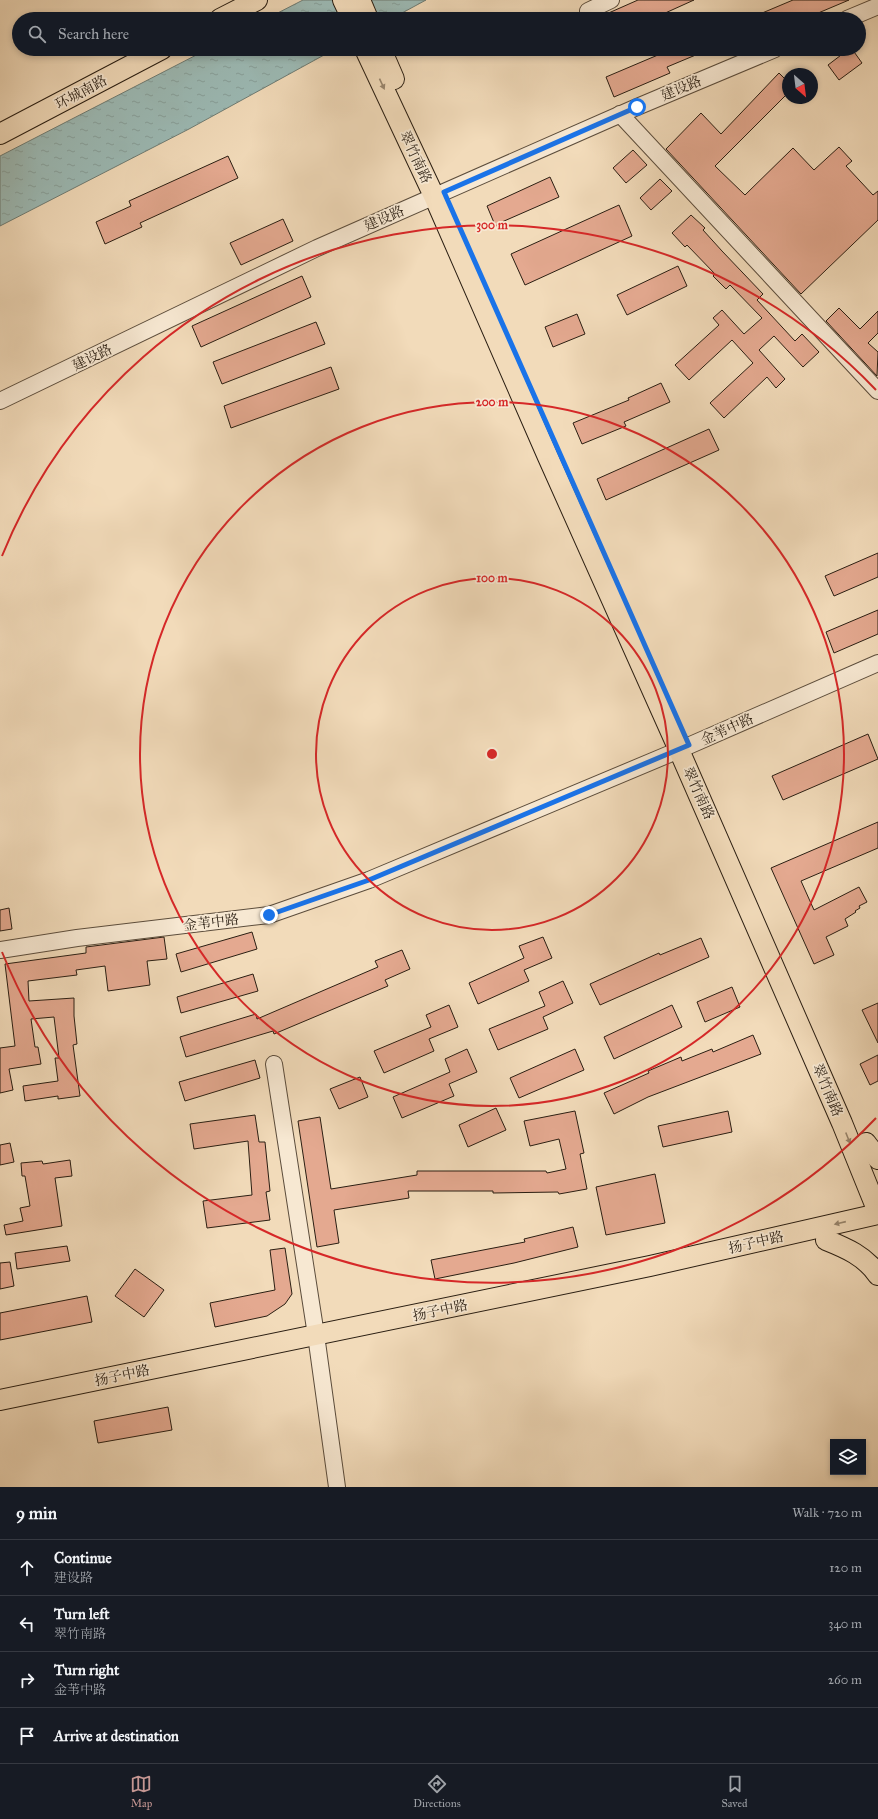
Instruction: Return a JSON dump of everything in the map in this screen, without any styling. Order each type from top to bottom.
[{"type":"main road","points":[[234,12],[257,0]]},
{"type":"main road","points":[[343,0],[349,12]]},
{"type":"main road","points":[[360,0],[365,12]]},
{"type":"main road","name":"环城南路","points":[[0,134],[149,56]]},
{"type":"main road","name":"翠竹南路","points":[[369,56],[439,194]]},
{"type":"main road","name":"翠竹南路","points":[[384,56],[548,458],[872,1151],[878,1173]]},
{"type":"main road","name":"翠竹南路","points":[[684,748],[878,1213]]},
{"type":"main road","name":"扬子中路","points":[[0,1412],[650,1266],[878,1213]]},
{"type":"main road","name":"扬子中路","points":[[0,1400],[635,1281],[878,1228]]},
{"type":"main road","points":[[826,1240],[850,1250],[871,1265],[878,1274]]},
{"type":"street","points":[[588,11],[611,0]]},
{"type":"street","points":[[864,12],[878,6]]},
{"type":"street","name":"建设路","points":[[0,401],[317,248],[620,114],[758,56]]},
{"type":"street","points":[[620,114],[878,391]]},
{"type":"street","name":"金苇中路","points":[[0,950],[77,938],[269,915],[369,880],[684,748],[877,665]]},
{"type":"street","points":[[274,1064],[317,1340],[337,1487]]},
{"type":"water","points":[[303,0],[426,0],[404,12],[280,12]]},
{"type":"water","points":[[194,56],[322,56],[189,129],[0,226],[0,156]]},
{"type":"building","points":[[638,0],[694,0],[667,12],[611,12]]},
{"type":"building","points":[[793,0],[849,0],[821,12],[765,12]]},
{"type":"building","points":[[656,56],[693,56],[667,67],[670,73],[614,97],[606,77]]},
{"type":"building","points":[[840,56],[857,56],[862,63],[839,80],[828,65]]},
{"type":"building","points":[[779,73],[782,76],[782,99],[715,166],[745,195],[793,148],[814,170],[839,147],[852,161],[846,166],[873,195],[878,191],[878,220],[801,294],[666,149],[701,113],[721,134]]},
{"type":"building","points":[[633,150],[647,165],[626,183],[613,168]]},
{"type":"building","points":[[228,156],[238,178],[140,223],[142,227],[105,244],[96,222],[131,206],[129,201]]},
{"type":"building","points":[[550,177],[559,197],[495,225],[487,206]]},
{"type":"building","points":[[660,179],[672,191],[651,210],[640,198]]},
{"type":"building","points":[[619,205],[632,236],[525,285],[511,254]]},
{"type":"building","points":[[691,215],[705,228],[703,230],[763,294],[757,300],[795,341],[802,334],[819,352],[803,367],[774,336],[759,350],[785,379],[776,388],[767,377],[724,418],[710,403],[753,363],[732,340],[689,380],[675,365],[719,325],[713,318],[722,310],[744,334],[762,318],[730,285],[726,289],[713,276],[715,274],[687,245],[685,247],[672,233]]},
{"type":"building","points":[[283,219],[293,241],[241,265],[230,243]]},
{"type":"building","points":[[678,266],[687,286],[627,315],[617,295]]},
{"type":"building","points":[[302,276],[311,297],[201,347],[192,326]]},
{"type":"building","points":[[839,308],[860,329],[878,311],[878,333],[868,343],[878,352],[877,376],[826,321]]},
{"type":"building","points":[[577,314],[585,334],[553,347],[545,327]]},
{"type":"building","points":[[316,322],[325,344],[222,384],[213,362]]},
{"type":"building","points":[[331,367],[339,389],[231,428],[224,406]]},
{"type":"building","points":[[661,383],[670,402],[624,422],[626,426],[582,444],[573,423],[629,400],[628,398]]},
{"type":"building","points":[[709,429],[719,450],[606,500],[597,479]]},
{"type":"building","points":[[878,553],[878,577],[834,596],[825,576]]},
{"type":"building","points":[[878,610],[878,634],[834,653],[826,632]]},
{"type":"building","points":[[868,734],[878,759],[783,800],[772,776]]},
{"type":"building","points":[[878,822],[878,848],[801,881],[814,910],[859,887],[867,902],[859,906],[860,908],[855,911],[856,912],[845,919],[848,926],[826,937],[834,955],[814,964],[771,868]]},
{"type":"building","points":[[9,908],[12,929],[0,931],[0,910]]},
{"type":"building","points":[[252,932],[257,949],[181,972],[176,954]]},
{"type":"building","points":[[164,937],[167,959],[147,961],[150,985],[108,991],[105,966],[76,970],[77,975],[28,981],[29,1001],[74,998],[77,1044],[73,1045],[80,1096],[58,1099],[58,1096],[25,1101],[23,1086],[58,1081],[55,1058],[59,1058],[54,1017],[31,1019],[35,1047],[38,1047],[41,1064],[9,1069],[13,1090],[0,1093],[0,1048],[15,1046],[5,964],[86,953],[86,947]]},
{"type":"building","points":[[543,937],[552,958],[524,970],[529,981],[478,1004],[469,983],[524,958],[519,946]]},
{"type":"building","points":[[701,938],[709,957],[600,1005],[590,984],[659,953],[660,955]]},
{"type":"building","points":[[402,950],[410,969],[385,980],[388,986],[274,1034],[273,1031],[186,1057],[180,1037],[256,1014],[257,1019],[378,967],[375,961]]},
{"type":"building","points":[[253,974],[258,991],[181,1013],[177,997]]},
{"type":"building","points":[[563,981],[573,1003],[543,1017],[548,1029],[498,1050],[489,1029],[545,1006],[539,992]]},
{"type":"building","points":[[732,987],[740,1007],[705,1022],[697,1002]]},
{"type":"building","points":[[878,1003],[878,1043],[862,1010]]},
{"type":"building","points":[[449,1005],[458,1027],[429,1039],[434,1051],[384,1073],[374,1051],[431,1027],[426,1015]]},
{"type":"building","points":[[672,1005],[682,1027],[614,1059],[604,1037]]},
{"type":"building","points":[[753,1035],[761,1054],[648,1097],[614,1114],[604,1093],[649,1073],[648,1071],[681,1057],[682,1061],[712,1049],[713,1052]]},
{"type":"building","points":[[467,1049],[477,1072],[449,1084],[454,1096],[402,1118],[393,1097],[450,1072],[445,1059]]},
{"type":"building","points":[[575,1049],[584,1070],[519,1098],[510,1078]]},
{"type":"building","points":[[878,1055],[878,1081],[870,1085],[860,1064]]},
{"type":"building","points":[[255,1060],[260,1078],[185,1101],[179,1082]]},
{"type":"building","points":[[360,1077],[368,1097],[339,1109],[330,1089]]},
{"type":"building","points":[[496,1108],[506,1130],[468,1147],[459,1125]]},
{"type":"building","points":[[575,1111],[584,1153],[580,1154],[587,1189],[559,1194],[558,1192],[493,1193],[493,1191],[408,1191],[409,1198],[334,1210],[339,1243],[317,1247],[298,1121],[320,1117],[331,1189],[417,1175],[417,1171],[546,1171],[547,1173],[566,1169],[559,1139],[530,1146],[524,1121]]},
{"type":"building","points":[[728,1111],[732,1132],[663,1147],[658,1126]]},
{"type":"building","points":[[255,1115],[259,1142],[265,1142],[270,1191],[266,1192],[270,1220],[207,1228],[203,1201],[252,1195],[248,1141],[194,1149],[190,1124]]},
{"type":"building","points":[[10,1143],[14,1162],[0,1165],[0,1145]]},
{"type":"building","points":[[70,1160],[72,1176],[55,1178],[62,1226],[6,1235],[4,1225],[23,1221],[20,1208],[30,1206],[25,1176],[22,1176],[21,1163],[42,1161],[43,1164]]},
{"type":"building","points":[[655,1174],[665,1223],[606,1235],[596,1187]]},
{"type":"building","points":[[573,1227],[578,1247],[514,1263],[435,1279],[431,1260],[525,1242],[524,1239]]},
{"type":"building","points":[[67,1246],[70,1261],[17,1269],[15,1253]]},
{"type":"building","points":[[285,1248],[292,1294],[285,1304],[267,1316],[215,1327],[210,1303],[275,1290],[270,1250]]},
{"type":"building","points":[[10,1262],[14,1286],[0,1289],[0,1263]]},
{"type":"building","points":[[135,1269],[164,1290],[144,1317],[115,1296]]},
{"type":"building","points":[[87,1296],[92,1322],[0,1340],[0,1313]]},
{"type":"building","points":[[168,1407],[172,1430],[98,1443],[94,1421]]},
{"type":"route","points":[[269,915],[369,880],[689,745],[558,453],[444,192],[637,107]]}]
